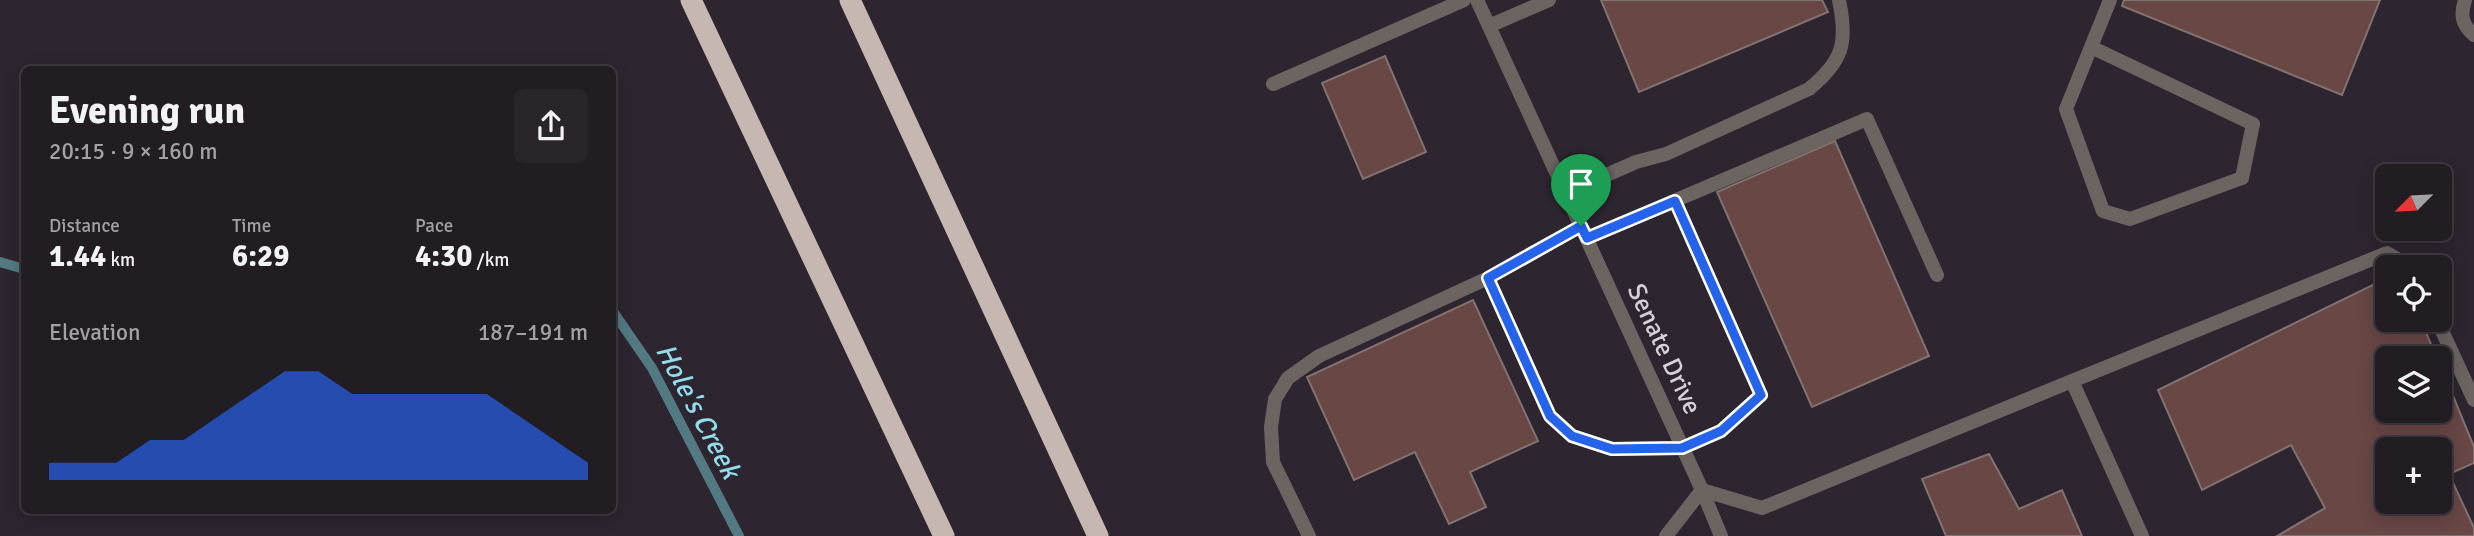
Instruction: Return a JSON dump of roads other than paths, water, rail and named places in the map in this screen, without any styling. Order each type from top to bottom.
[{"type":"highway","points":[[691,0],[944,536]]},
{"type":"highway","points":[[850,0],[1098,536]]},
{"type":"street","points":[[1272,84],[1464,0]]},
{"type":"street","name":"Senate Drive","points":[[1477,0],[1721,536]]},
{"type":"street","points":[[1489,26],[1549,0]]},
{"type":"street","points":[[1566,193],[1636,162],[1666,154],[1809,89],[1829,73],[1842,50],[1844,24],[1839,0]]},
{"type":"street","points":[[2091,47],[2253,124],[2242,178],[2130,219],[2103,211],[2066,109],[2091,47],[2110,0]]},
{"type":"street","points":[[2465,0],[2461,12],[2466,28],[2474,35]]},
{"type":"street","points":[[1309,536],[1273,463],[1271,427],[1275,399],[1288,378],[1320,356],[1584,232],[1675,201],[1867,118],[1937,275]]},
{"type":"street","points":[[1488,278],[1550,416],[1572,436],[1612,449],[1682,448],[1721,431],[1761,395],[1675,201]]},
{"type":"street","points":[[1666,536],[1702,490],[1762,508],[2375,258]]},
{"type":"street","points":[[2443,332],[2474,400]]},
{"type":"street","points":[[2072,381],[2142,536]]},
{"type":"waterway","name":"Hole's Creek","points":[[0,262],[21,268]]},
{"type":"waterway","name":"Hole's Creek","points":[[616,316],[652,368],[739,536]]}]
